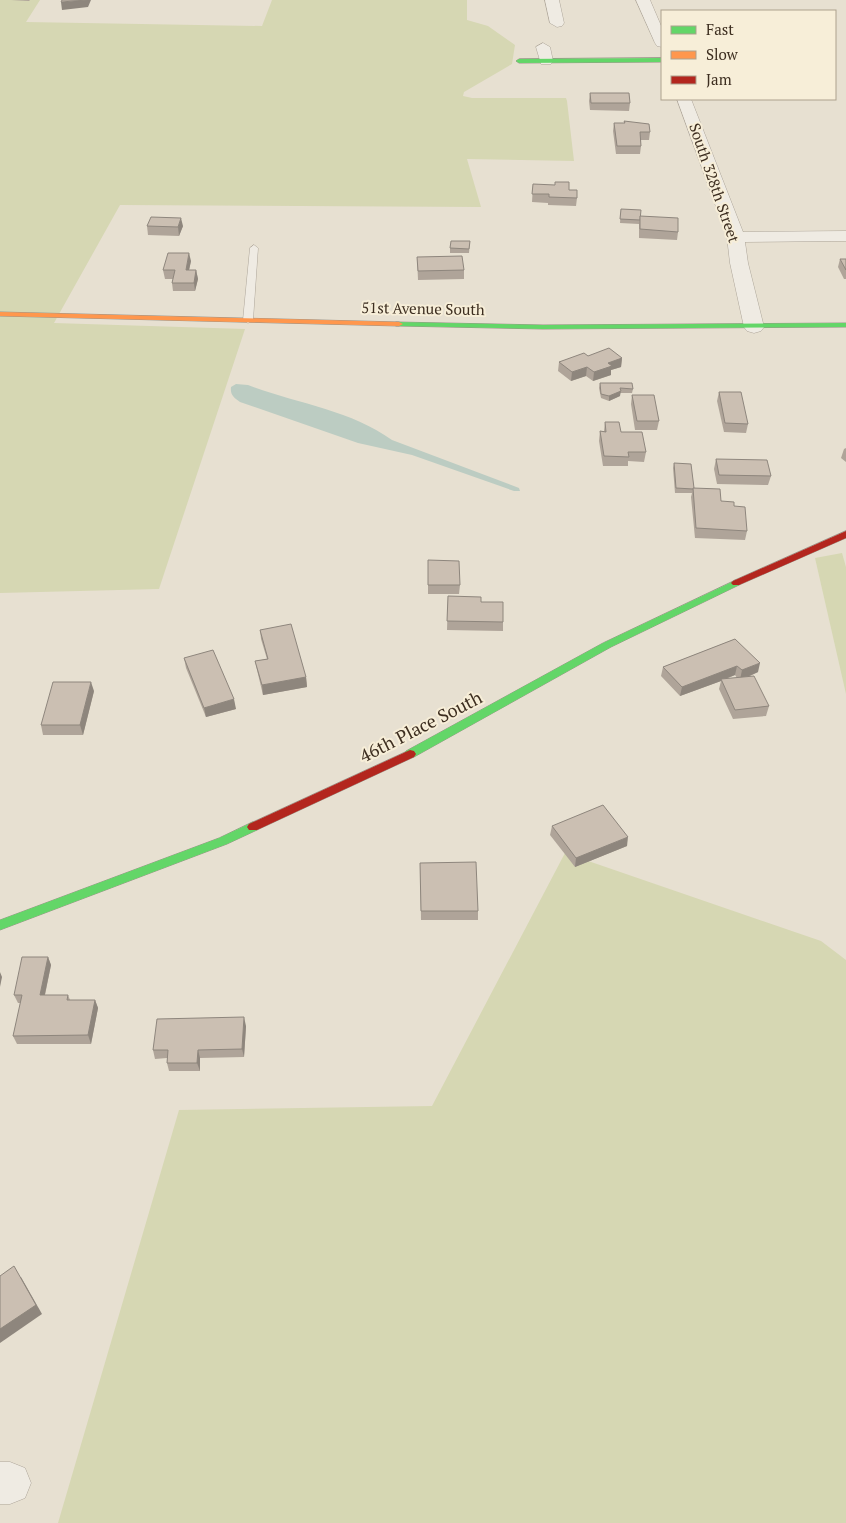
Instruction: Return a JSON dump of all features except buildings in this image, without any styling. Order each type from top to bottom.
[{"type":"street","points":[[552,0],[557,23]]},
{"type":"street","points":[[643,0],[661,41]]},
{"type":"street","points":[[519,61],[544,54],[661,60]]},
{"type":"street","name":"South 328th Street","points":[[684,100],[736,237],[739,263],[754,327]]},
{"type":"street","points":[[736,237],[846,236]]},
{"type":"street","name":"51st Avenue South","points":[[0,314],[543,327],[846,325]]},
{"type":"street","name":"46th Place South","points":[[0,925],[223,841],[427,746],[608,645],[722,590],[846,534]]},
{"type":"lane","points":[[248,320],[254,248]]},
{"type":"green space","points":[[0,0],[40,0],[26,22],[262,26],[272,0],[467,0],[467,20],[488,26],[515,45],[512,64],[464,92],[463,96],[472,98],[566,98],[567,101],[574,161],[467,159],[481,207],[120,205],[54,323],[245,329],[159,589],[0,593]]},
{"type":"green space","points":[[842,553],[846,567],[846,694],[815,558]]},
{"type":"green space","points":[[565,853],[821,941],[846,960],[846,1523],[58,1523],[179,1110],[432,1106]]},
{"type":"shaded area","points":[[236,384],[248,385],[341,414],[359,421],[392,440],[519,488],[520,491],[514,491],[412,455],[358,443],[240,402],[234,398],[231,392],[231,387]]},
{"type":"traffic: fast","points":[[519,61],[661,60]]},
{"type":"traffic: fast","points":[[399,324],[543,327],[846,325]]},
{"type":"traffic: fast","points":[[410,754],[607,645],[736,583]]},
{"type":"traffic: fast","points":[[0,925],[223,841],[253,827]]},
{"type":"traffic: slow","points":[[0,314],[399,324]]},
{"type":"traffic: jam","points":[[736,583],[846,534]]},
{"type":"traffic: jam","points":[[253,827],[410,754]]}]
